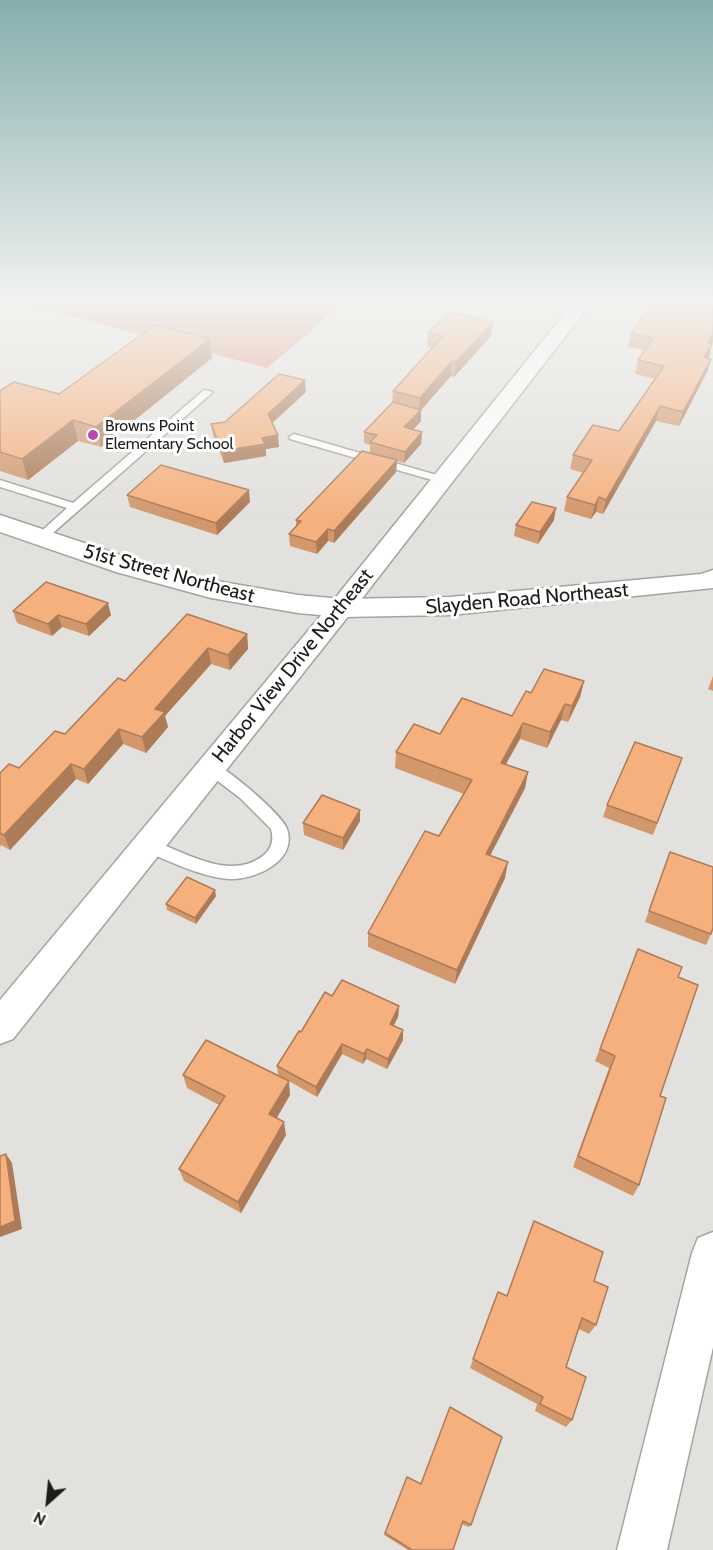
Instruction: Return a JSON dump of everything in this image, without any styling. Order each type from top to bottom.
[{"type":"street","name":"Harbor View Drive Northeast","points":[[0,1027],[341,608],[527,374]]},
{"type":"street","name":"51st Street Northeast","points":[[0,524],[183,582],[247,597],[341,608]]},
{"type":"street","name":"Slayden Road Northeast","points":[[341,608],[410,610],[617,591],[704,582],[713,579]]},
{"type":"street","points":[[642,1550],[713,1252]]},
{"type":"lane","points":[[41,537],[208,392]]},
{"type":"lane","points":[[294,437],[443,480]]},
{"type":"lane","points":[[0,483],[74,507]]},
{"type":"lane","points":[[148,845],[227,873],[249,872],[264,865],[270,859],[281,841],[278,826],[245,794],[211,768]]},
{"type":"building","points":[[86,374],[164,374],[96,427],[73,420],[22,459],[0,452],[0,391],[14,382],[59,394]]},
{"type":"building","points":[[279,374],[305,380],[268,414],[278,435],[262,438],[265,444],[222,451],[211,424],[225,422]]},
{"type":"building","points":[[408,374],[440,374],[420,398],[393,391]]},
{"type":"building","points":[[658,374],[703,374],[683,412],[660,406],[606,500],[599,497],[595,505],[567,497],[592,460],[573,455],[593,425],[619,431]]},
{"type":"building","points":[[393,402],[421,410],[404,427],[422,432],[405,452],[370,442],[377,435],[364,432]]},
{"type":"building","points":[[362,451],[397,460],[334,531],[328,529],[316,542],[289,534],[301,521],[296,520]]},
{"type":"building","points":[[161,465],[249,490],[216,523],[127,495]]},
{"type":"building","points":[[532,502],[556,508],[540,532],[516,525]]},
{"type":"building","points":[[46,582],[108,603],[86,624],[58,615],[48,624],[13,611]]},
{"type":"building","points":[[187,614],[247,634],[228,655],[208,648],[155,709],[165,712],[142,737],[119,729],[84,769],[71,764],[4,835],[0,833],[0,773],[9,764],[19,768],[55,731],[65,734],[118,678],[125,681]]},
{"type":"building","points":[[544,669],[584,681],[572,706],[565,704],[550,732],[523,723],[501,763],[528,772],[486,854],[508,862],[457,970],[368,933],[425,831],[439,836],[472,780],[396,752],[414,724],[440,734],[462,698],[512,716],[526,691],[531,693]]},
{"type":"building","points":[[635,742],[682,758],[657,823],[607,805]]},
{"type":"building","points":[[322,795],[360,810],[343,838],[303,823]]},
{"type":"building","points":[[670,852],[713,867],[713,928],[711,934],[649,911]]},
{"type":"building","points":[[187,877],[215,890],[195,918],[166,904]]},
{"type":"building","points":[[638,949],[682,967],[678,977],[698,985],[660,1096],[666,1098],[639,1185],[578,1156],[615,1056],[600,1049]]},
{"type":"building","points":[[342,980],[399,1006],[390,1024],[403,1030],[388,1059],[367,1049],[364,1054],[342,1044],[316,1087],[277,1066],[325,992],[332,996]]},
{"type":"building","points":[[206,1040],[289,1081],[269,1114],[284,1122],[238,1202],[179,1169],[225,1096],[183,1075]]},
{"type":"building","points":[[6,1154],[15,1221],[0,1227],[0,1156]]},
{"type":"building","points":[[534,1221],[603,1252],[594,1281],[608,1287],[596,1325],[582,1318],[566,1367],[586,1377],[572,1420],[540,1404],[543,1397],[473,1359],[498,1292],[507,1296]]},
{"type":"building","points":[[450,1407],[502,1437],[471,1525],[463,1521],[453,1550],[412,1550],[385,1533],[407,1477],[421,1484]]},
{"type":"place","name":"Browns Point Elementary School","points":[[93,435]]}]
